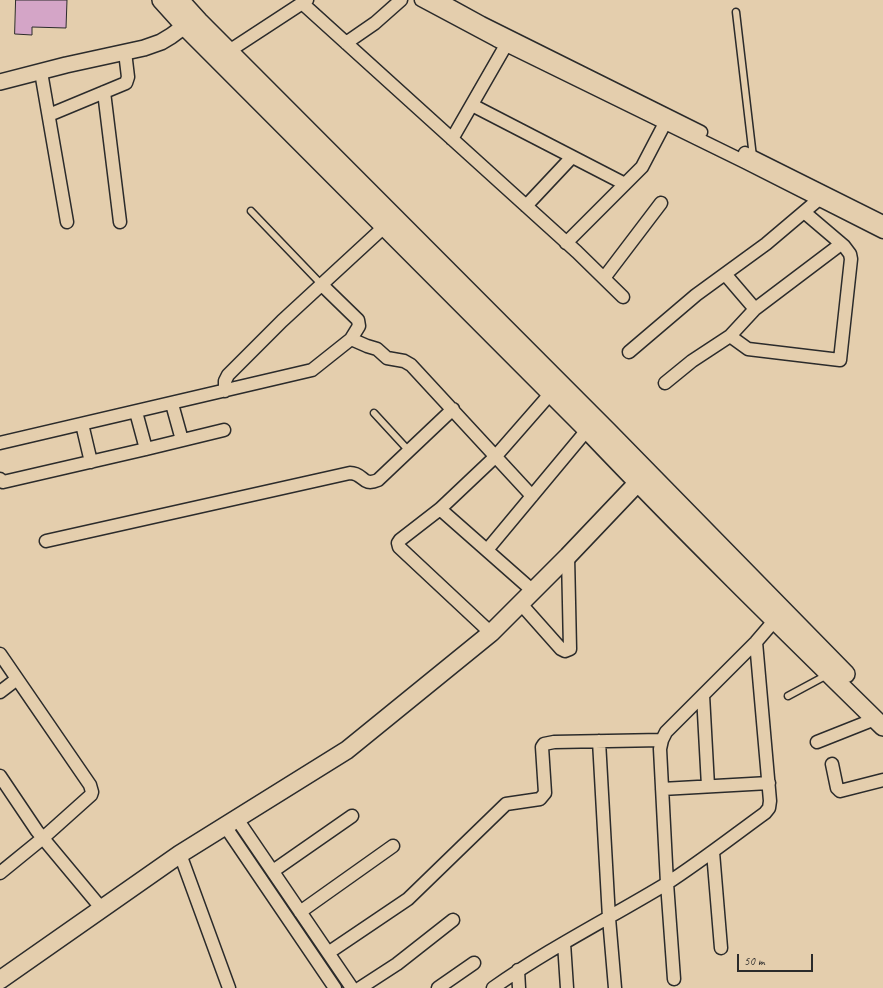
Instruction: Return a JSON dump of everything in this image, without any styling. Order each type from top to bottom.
[{"type":"main road","points":[[161,0],[229,51],[642,477],[774,621],[829,674],[880,719]]},
{"type":"main road","points":[[180,0],[190,22],[384,227],[587,430],[642,477],[834,663],[880,719]]},
{"type":"main road","points":[[4,978],[187,850],[347,750],[491,633],[568,556],[642,477]]},
{"type":"street","points":[[346,43],[375,23],[401,0]]},
{"type":"street","points":[[421,0],[506,45],[818,200],[843,207],[883,222]]},
{"type":"street","points":[[440,0],[482,23],[753,157],[843,207],[883,232]]},
{"type":"street","points":[[229,51],[305,1],[346,43],[526,206],[623,297]]},
{"type":"street","points":[[0,82],[161,42],[190,22]]},
{"type":"street","points":[[452,139],[506,45]]},
{"type":"street","points":[[49,115],[126,83],[128,80],[125,52]]},
{"type":"street","points":[[41,72],[67,222]]},
{"type":"street","points":[[104,92],[120,222]]},
{"type":"street","points":[[472,106],[625,184]]},
{"type":"street","points":[[566,243],[644,164],[665,123]]},
{"type":"street","points":[[526,206],[572,157]]},
{"type":"street","points":[[629,352],[696,294],[766,244],[818,200]]},
{"type":"street","points":[[604,278],[660,203]]},
{"type":"street","points":[[730,336],[748,349],[840,360],[851,259],[847,250],[841,244],[804,212]]},
{"type":"street","points":[[225,391],[225,381],[228,375],[282,321],[384,227]]},
{"type":"street","points":[[665,383],[692,361],[730,336],[754,309],[841,244]]},
{"type":"street","points":[[725,274],[754,309]]},
{"type":"street","points":[[0,443],[172,404],[312,370],[351,339],[359,326],[358,320],[322,285]]},
{"type":"street","points":[[351,339],[377,349],[387,358],[408,362],[532,496]]},
{"type":"street","points":[[491,633],[399,547],[398,543],[440,509],[495,457],[551,393]]},
{"type":"street","points":[[172,404],[182,440]]},
{"type":"street","points":[[46,540],[350,473],[357,474],[368,482],[372,482],[378,480],[453,409]]},
{"type":"street","points":[[136,412],[146,449]]},
{"type":"street","points":[[82,424],[91,462]]},
{"type":"street","points":[[0,479],[3,482],[224,430]]},
{"type":"street","points":[[487,550],[587,430]]},
{"type":"street","points":[[440,509],[533,591]]},
{"type":"street","points":[[521,604],[561,649],[565,651],[570,649],[568,556]]},
{"type":"street","points":[[674,979],[662,789],[660,749],[662,740],[666,732],[756,642],[774,621]]},
{"type":"street","points":[[494,988],[518,970],[667,883],[713,852],[765,813],[769,808],[769,783],[756,642]]},
{"type":"street","points":[[0,654],[90,785],[92,792],[92,795],[0,873]]},
{"type":"street","points":[[0,692],[17,679]]},
{"type":"street","points":[[703,695],[708,786]]},
{"type":"street","points":[[817,742],[880,719]]},
{"type":"street","points":[[328,953],[408,899],[506,804],[540,799],[543,797],[545,793],[542,747],[544,744],[554,742],[662,740]]},
{"type":"street","points":[[599,741],[609,918],[615,988]]},
{"type":"street","points":[[832,764],[838,788],[840,790],[844,791],[883,780]]},
{"type":"street","points":[[0,776],[43,838],[102,909]]},
{"type":"street","points":[[662,789],[769,783]]},
{"type":"street","points":[[273,871],[352,816]]},
{"type":"street","points":[[231,823],[273,871],[352,988]]},
{"type":"street","points":[[231,823],[300,936],[335,988]]},
{"type":"street","points":[[300,912],[394,846]]},
{"type":"street","points":[[187,850],[229,988]]},
{"type":"street","points":[[713,852],[721,948]]},
{"type":"street","points":[[360,988],[397,964],[453,920]]},
{"type":"street","points":[[300,936],[312,928]]},
{"type":"street","points":[[564,943],[567,988]]},
{"type":"street","points":[[438,988],[474,963]]},
{"type":"street","points":[[518,970],[519,988]]},
{"type":"lane","points":[[736,12],[753,157]]},
{"type":"lane","points":[[251,211],[322,285]]},
{"type":"lane","points":[[374,413],[409,451]]},
{"type":"lane","points":[[788,696],[829,674]]},
{"type":"building","points":[[16,0],[67,0],[66,28],[32,27],[32,35],[15,34]]}]
